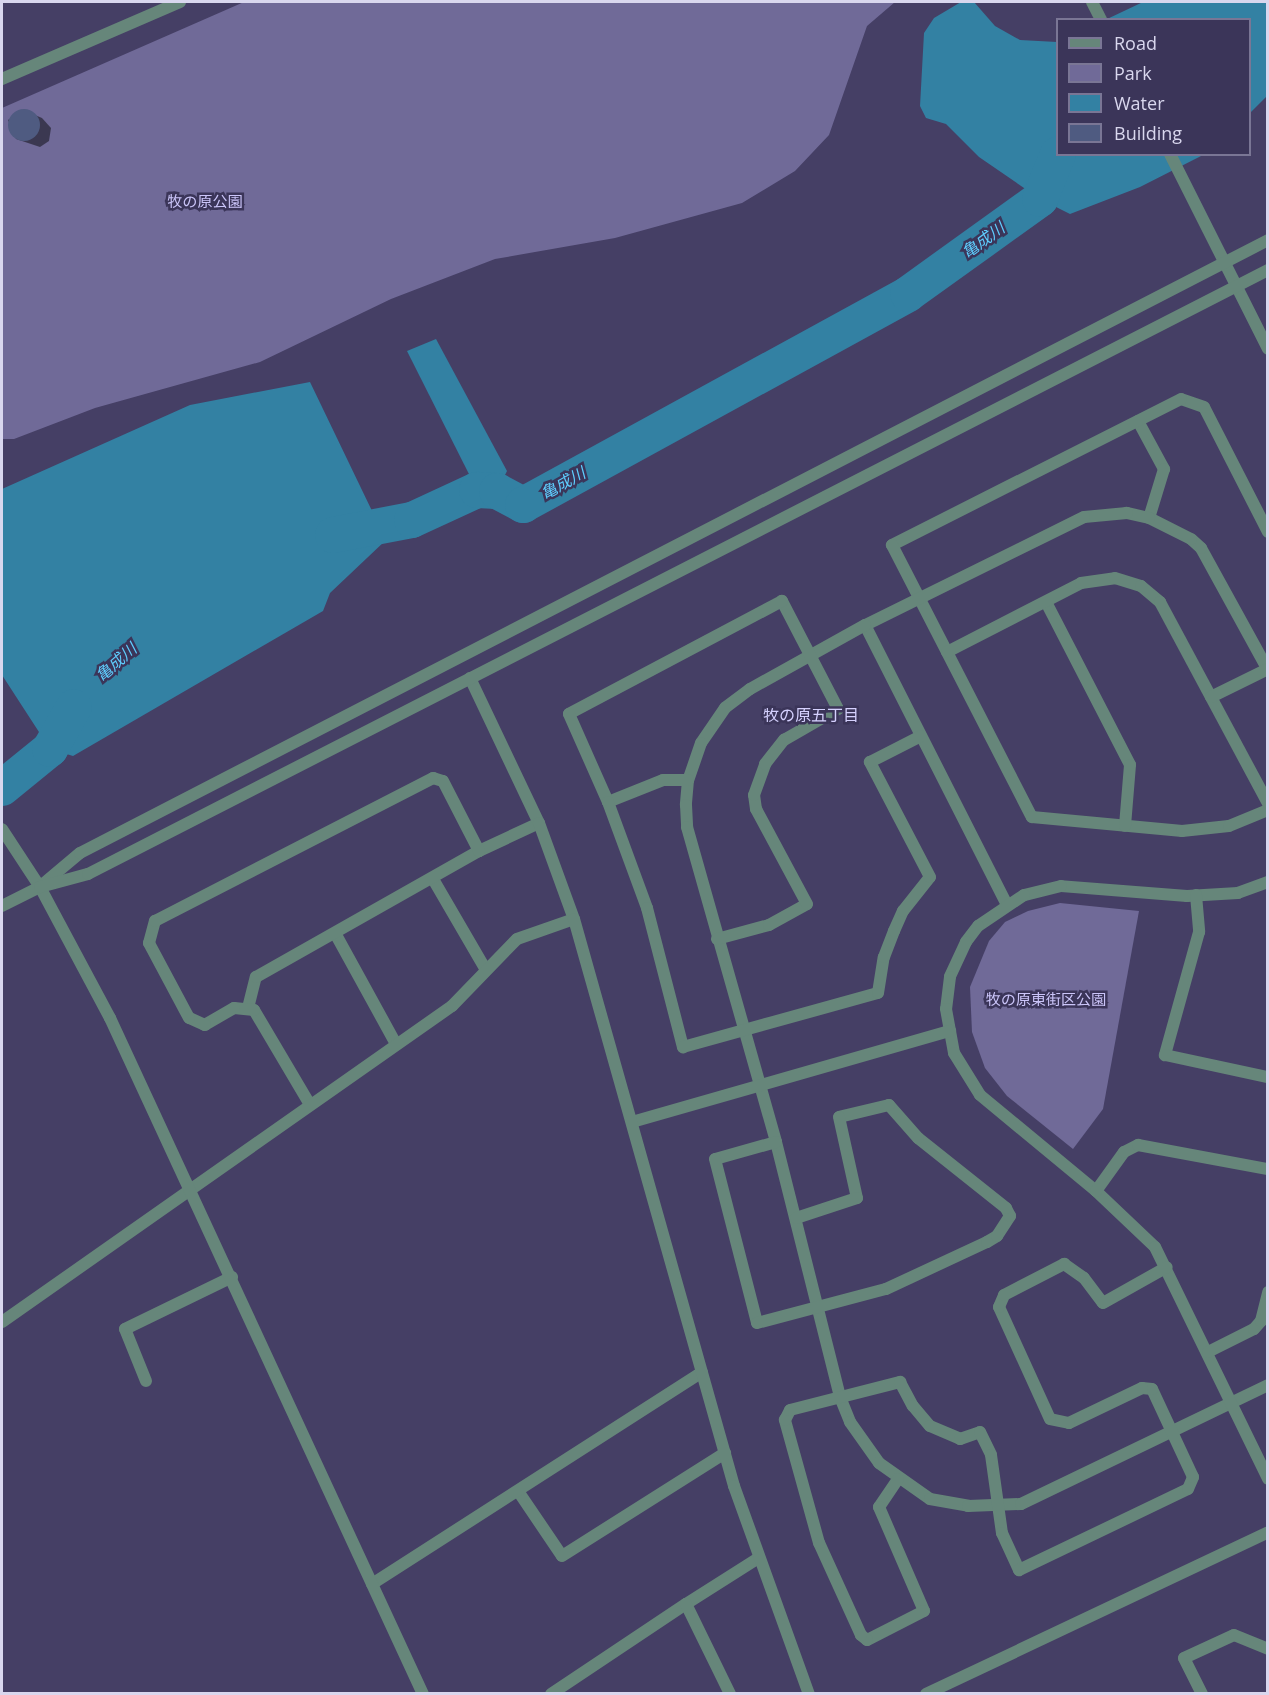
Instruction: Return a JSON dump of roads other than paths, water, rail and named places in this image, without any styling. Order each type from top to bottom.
[{"type":"street","points":[[2,79],[180,2]]},
{"type":"street","points":[[1092,2],[1100,18]]},
{"type":"street","points":[[1171,156],[1268,349]]},
{"type":"street","points":[[40,887],[80,853],[1268,240]]},
{"type":"street","points":[[2,906],[40,887],[88,874],[1268,270]]},
{"type":"street","points":[[1268,532],[1204,407],[1181,399],[892,545],[1032,817],[1125,826],[1206,830],[1248,821],[1268,810]]},
{"type":"street","points":[[1138,421],[1164,469],[1149,518]]},
{"type":"street","points":[[1211,697],[1267,669],[1201,548],[1176,529],[1149,518],[1105,512],[1065,524],[865,625],[808,655],[724,708],[694,758],[688,780],[687,827],[776,1142],[840,1397],[862,1442],[898,1479],[930,1499],[968,1506],[1021,1504],[1173,1433],[1268,1385]]},
{"type":"street","points":[[947,651],[1081,583],[1104,578],[1141,586],[1160,602],[1268,803]]},
{"type":"street","points":[[717,939],[769,925],[807,904],[756,809],[754,795],[765,764],[784,740],[838,709],[782,601],[569,714],[608,802],[646,908],[683,1047],[878,993],[884,957],[894,931],[903,911],[930,877],[870,762],[921,736]]},
{"type":"street","points":[[1046,602],[1130,765],[1125,826]]},
{"type":"street","points":[[865,625],[1007,904]]},
{"type":"street","points":[[470,678],[539,823],[574,919],[725,1454],[757,1558],[809,1694]]},
{"type":"street","points":[[309,1103],[259,1014],[248,1008],[234,1008],[205,1025],[189,1018],[149,943],[155,921],[433,778],[443,781],[479,851]]},
{"type":"street","points":[[608,802],[663,780],[688,780]]},
{"type":"street","points":[[248,1008],[256,977],[479,851],[539,823]]},
{"type":"street","points":[[3,832],[40,887],[110,1018],[192,1189],[423,1694]]},
{"type":"street","points":[[433,879],[486,970]]},
{"type":"street","points":[[1268,882],[1238,893],[1196,895],[1061,886],[1024,895],[1007,904],[978,926],[957,958],[947,991],[950,1031],[961,1069],[980,1095],[1138,1228],[1167,1267],[1268,1479]]},
{"type":"street","points":[[1196,895],[1199,932],[1165,1055],[1268,1077]]},
{"type":"street","points":[[2,1322],[192,1189],[309,1103],[452,1006],[517,939],[574,919]]},
{"type":"street","points":[[335,933],[396,1044]]},
{"type":"street","points":[[632,1122],[760,1083],[950,1031]]},
{"type":"street","points":[[776,1142],[715,1159],[757,1323],[886,1289],[987,1242],[997,1236],[1010,1216],[1006,1208],[918,1138],[889,1105],[839,1117],[857,1198],[796,1218]]},
{"type":"street","points":[[1096,1191],[1124,1152],[1138,1145],[1268,1169]]},
{"type":"street","points":[[898,1479],[879,1507],[924,1611],[867,1640],[861,1635],[819,1543],[785,1420],[790,1410],[900,1382],[913,1406],[930,1426],[960,1438],[981,1432],[991,1455],[1002,1533],[1019,1570],[1188,1489],[1192,1477],[1152,1389],[1142,1388],[1069,1423],[1050,1419],[999,1307],[1004,1295],[1064,1264],[1084,1278],[1103,1303],[1167,1267]]},
{"type":"street","points":[[146,1381],[126,1329],[232,1277]]},
{"type":"street","points":[[1208,1352],[1254,1329],[1262,1321],[1268,1292]]},
{"type":"street","points":[[372,1584],[702,1372]]},
{"type":"street","points":[[518,1491],[562,1556],[725,1454]]},
{"type":"street","points":[[926,1694],[1268,1532]]},
{"type":"street","points":[[551,1694],[757,1558]]},
{"type":"street","points":[[686,1604],[730,1694]]},
{"type":"street","points":[[1202,1694],[1184,1658],[1234,1635],[1268,1649]]},
{"type":"water","points":[[961,2],[974,2],[995,26],[1020,40],[1056,42],[1056,156],[1201,156],[1140,187],[1070,214],[1040,199],[979,157],[946,124],[926,118],[920,106],[924,33],[934,18]]},
{"type":"water","points":[[1143,2],[1267,2],[1267,96],[1251,112],[1251,18],[1109,18]]},
{"type":"water","points":[[436,339],[507,471],[497,491],[477,490],[407,351]]},
{"type":"water","points":[[310,382],[386,540],[330,593],[323,611],[73,756],[50,749],[2,675],[2,489],[190,405]]},
{"type":"waterway","name":"亀成川","points":[[333,535],[412,520],[477,490],[497,491],[523,505],[908,294],[1040,199],[1057,156]]},
{"type":"waterway","name":"亀成川","points":[[2,788],[50,749],[74,707]]},
{"type":"district","name":"牧の原五丁目","points":[[811,715]]},
{"type":"park label","name":"牧の原公園","points":[[205,202]]},
{"type":"park label","name":"牧の原東街区公園","points":[[1046,1000]]}]
